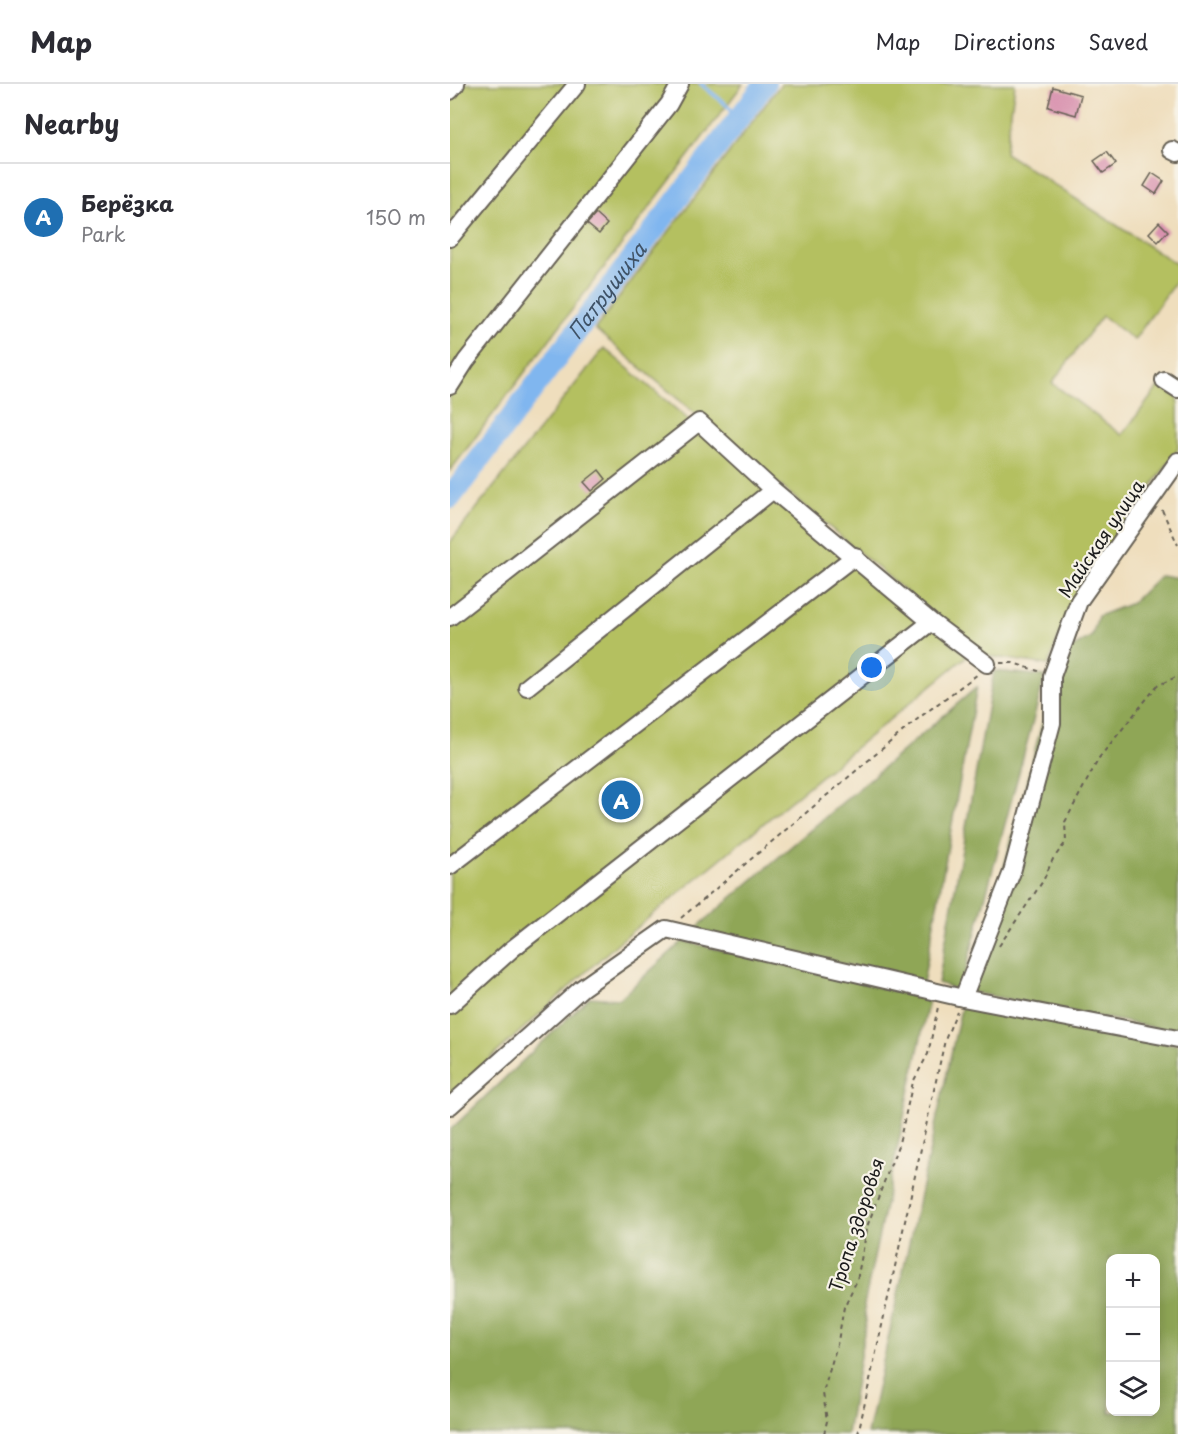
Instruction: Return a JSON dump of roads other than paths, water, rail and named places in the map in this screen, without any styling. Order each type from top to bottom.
[{"type":"street","points":[[450,91],[456,84]]},
{"type":"street","points":[[450,238],[577,84]]},
{"type":"street","points":[[450,386],[466,361],[669,104],[680,84]]},
{"type":"street","points":[[450,617],[699,422],[773,490],[855,556],[931,622],[987,664]]},
{"type":"street","name":"Майская улица","points":[[963,998],[1012,872],[1052,723],[1052,676],[1080,601],[1178,461]]},
{"type":"street","points":[[527,687],[773,490]]},
{"type":"street","points":[[450,866],[855,556]]},
{"type":"street","points":[[450,1005],[538,928],[931,622]]},
{"type":"street","points":[[450,1106],[582,988],[666,929],[963,998],[1178,1039]]},
{"type":"waterway","points":[[701,84],[740,116]]},
{"type":"waterway","name":"Патрушиха","points":[[450,498],[765,84]]},
{"type":"place","name":"Берёзка","points":[[621,800]]}]
